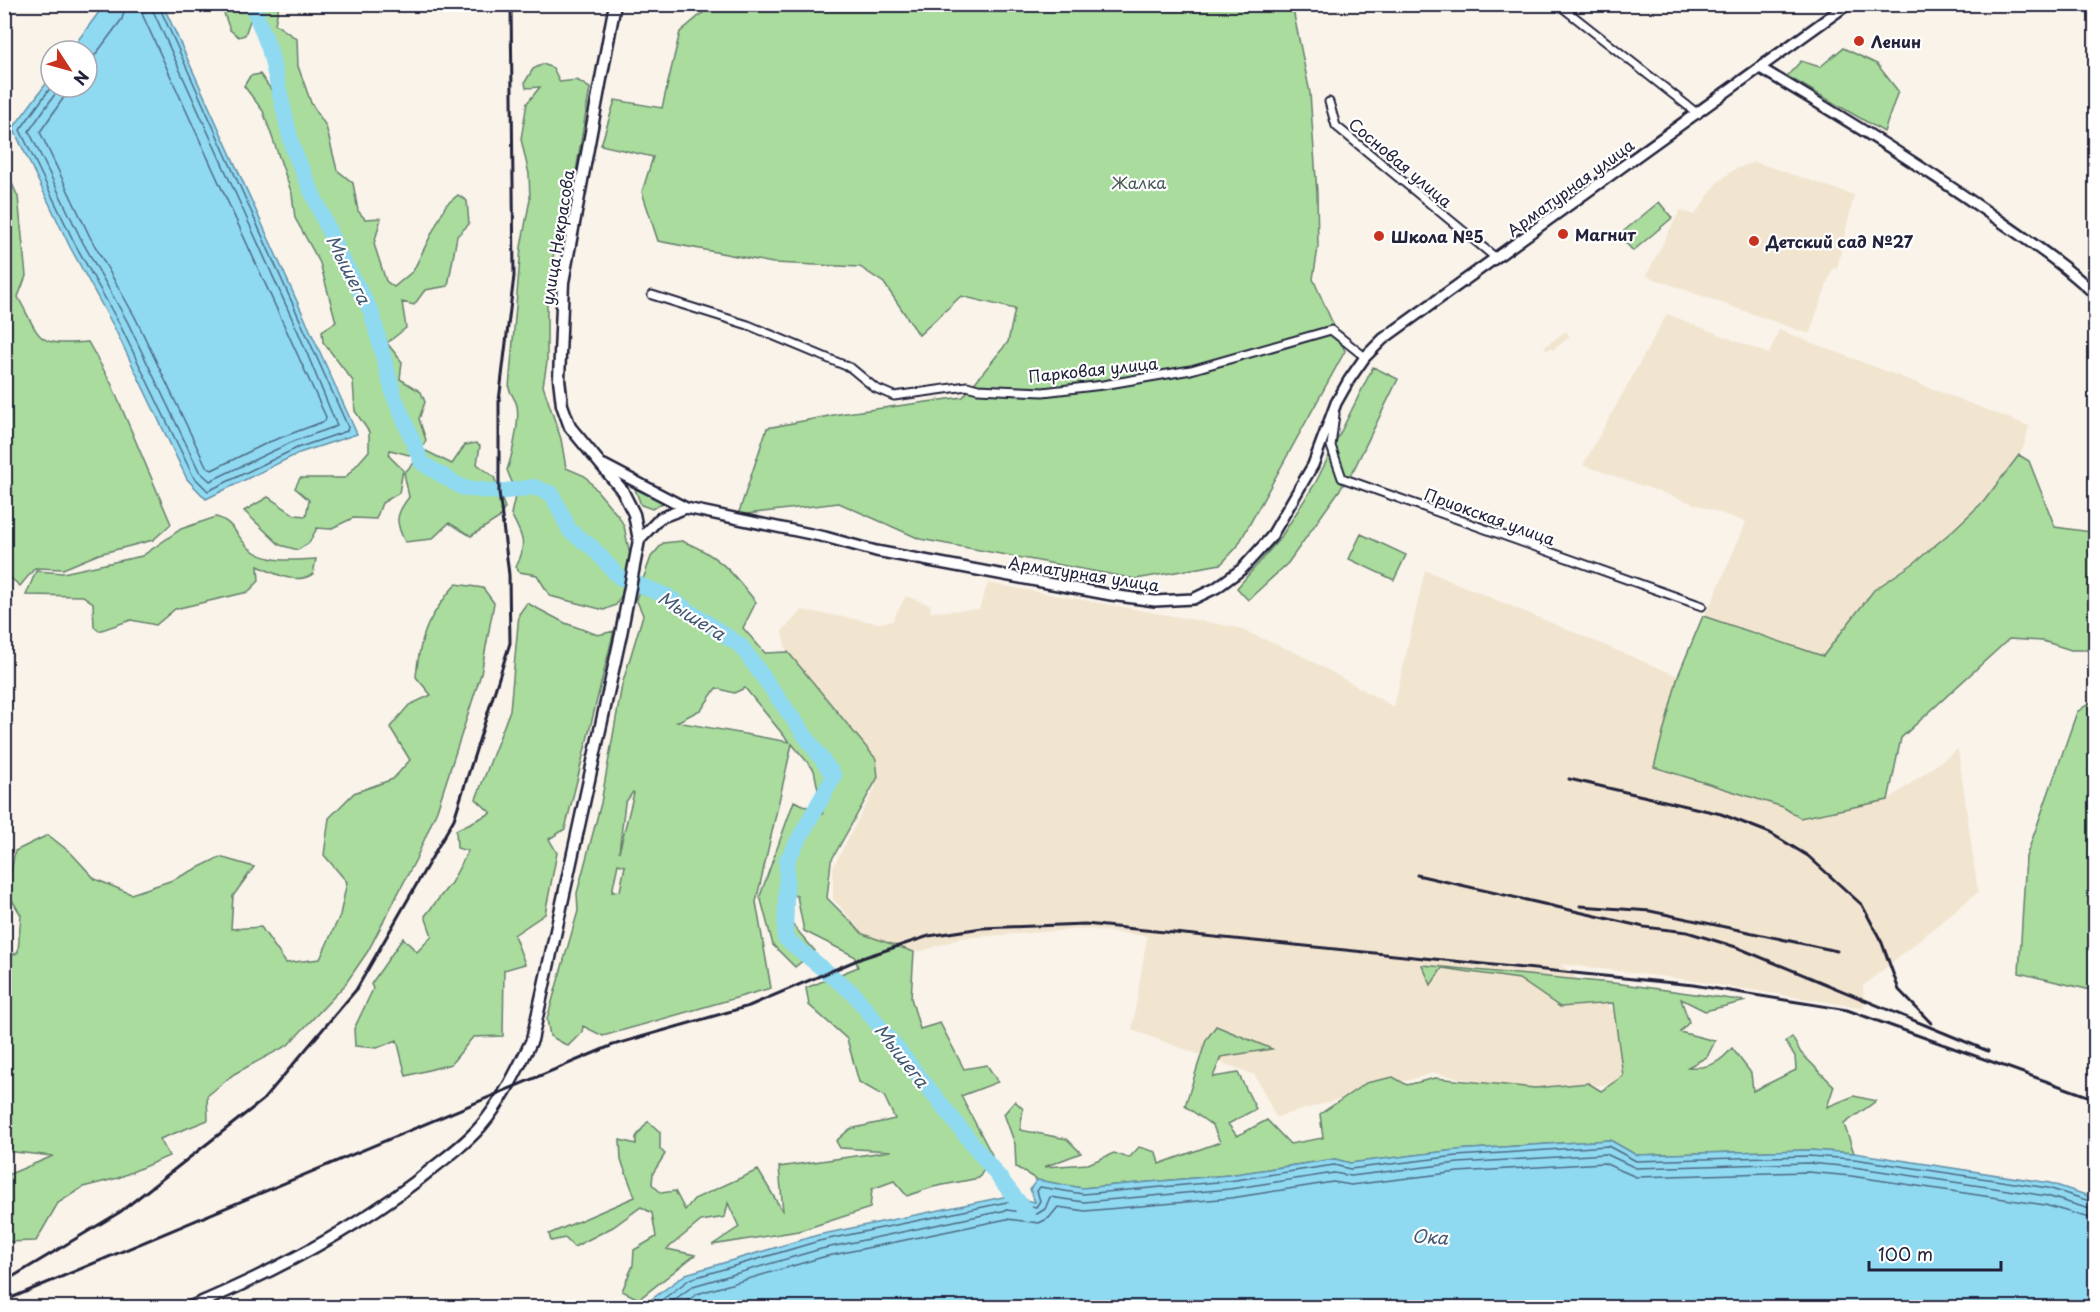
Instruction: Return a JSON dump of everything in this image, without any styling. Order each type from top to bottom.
[{"type":"main road","name":"улица Некрасова","points":[[188,1308],[292,1258],[382,1208],[468,1140],[507,1091],[532,1040],[639,540],[637,524],[629,502],[602,464],[570,427],[562,405],[559,380],[563,282],[615,4]]},
{"type":"street","points":[[1558,4],[1698,114]]},
{"type":"street","name":"Арматурная улица","points":[[686,508],[825,537],[876,551],[1110,595],[1155,601],[1193,599],[1216,588],[1242,570],[1271,537],[1313,465],[1336,403],[1365,357],[1405,321],[1698,114],[1848,4]]},
{"type":"street","points":[[1760,68],[1884,142],[1954,189],[2013,230],[2096,295]]},
{"type":"street","name":"Сосновая улица","points":[[1329,102],[1336,126],[1496,258]]},
{"type":"street","name":"Парковая улица","points":[[652,295],[748,326],[851,368],[874,388],[894,396],[967,386],[978,389],[1043,392],[1103,385],[1191,370],[1331,330],[1365,357]]},
{"type":"street","name":"Приокская улица","points":[[1336,403],[1331,446],[1342,478],[1702,606]]},
{"type":"street","name":"улица Некрасова","points":[[602,464],[686,508]]},
{"type":"street","points":[[639,540],[660,518],[686,508]]},
{"type":"shaded area","name":"Детский сад №27","points":[[1755,162],[1854,195],[1837,269],[1833,268],[1809,334],[1646,276],[1680,210],[1695,215],[1717,183],[1735,169]]},
{"type":"shaded area","points":[[1667,314],[1769,354],[1779,330],[2029,426],[2023,449],[1984,501],[1914,564],[1874,590],[1823,656],[1703,616],[1712,602],[1746,522],[1583,465]]},
{"type":"shaded area","points":[[1566,331],[1570,337],[1553,350],[1551,348],[1547,350],[1544,347]]},
{"type":"shaded area","points":[[1425,570],[1678,676],[1654,767],[1783,807],[1800,818],[1888,800],[1958,749],[1978,892],[1863,986],[1864,1008],[1682,979],[1560,964],[1618,1014],[1627,1082],[1534,1093],[1434,1073],[1276,1117],[1255,1075],[1132,1030],[1147,936],[1084,929],[962,938],[922,951],[882,954],[833,899],[833,867],[875,788],[870,751],[786,649],[782,631],[802,610],[879,623],[892,621],[906,596],[931,605],[930,612],[979,609],[988,583],[1235,627],[1299,654],[1394,707]]},
{"type":"green space","points":[[221,5],[279,5],[275,24],[297,39],[298,66],[311,103],[326,126],[337,170],[353,183],[358,211],[365,219],[381,218],[374,244],[386,281],[394,287],[413,271],[446,205],[458,195],[467,201],[469,224],[457,236],[448,286],[425,290],[414,305],[402,302],[406,328],[387,343],[402,362],[400,379],[421,392],[425,402],[419,419],[426,440],[421,451],[409,455],[390,450],[389,456],[403,470],[399,493],[382,503],[376,519],[353,518],[330,529],[317,528],[309,543],[298,550],[280,545],[244,511],[268,497],[295,515],[306,516],[309,500],[295,488],[300,478],[345,478],[369,451],[369,432],[355,411],[353,381],[323,342],[322,331],[336,322],[320,263],[295,218],[292,194],[263,111],[244,86],[250,76],[260,74],[284,108],[285,90],[271,37],[252,15],[245,35],[239,37],[230,30]]},
{"type":"green space","name":"Жалка","points":[[712,5],[1292,5],[1310,93],[1317,193],[1318,248],[1313,279],[1345,351],[1237,547],[1221,564],[1136,579],[920,539],[839,503],[738,515],[767,428],[839,414],[963,397],[1008,342],[1015,309],[961,296],[919,335],[884,283],[860,267],[773,263],[658,241],[642,192],[653,157],[601,145],[615,100],[662,108],[680,32]]},
{"type":"green space","points":[[1843,48],[1877,64],[1898,91],[1884,132],[1787,76],[1801,61],[1820,67]]},
{"type":"green space","points":[[543,64],[553,68],[560,82],[577,80],[590,88],[576,171],[553,257],[552,280],[547,298],[547,362],[543,386],[561,439],[566,468],[585,476],[624,526],[631,560],[622,594],[616,605],[604,610],[550,596],[537,575],[519,572],[516,567],[523,546],[511,514],[516,492],[507,470],[518,412],[509,388],[521,247],[530,199],[529,174],[521,139],[527,103],[540,87],[526,88],[525,82],[533,69]]},
{"type":"green space","points":[[5,168],[18,197],[26,276],[18,297],[42,338],[58,343],[88,342],[111,383],[171,524],[153,540],[99,554],[63,569],[35,568],[20,586],[4,572]]},
{"type":"green space","points":[[1659,202],[1672,218],[1633,251],[1619,235]]},
{"type":"green space","points":[[1373,367],[1398,379],[1353,471],[1288,563],[1248,600],[1237,588],[1281,537],[1316,482]]},
{"type":"green space","points":[[476,443],[480,446],[477,464],[494,477],[505,508],[499,518],[471,536],[449,523],[432,539],[405,542],[398,524],[401,509],[409,497],[404,473],[426,451],[452,464],[465,445]]},
{"type":"green space","points":[[2019,455],[2029,461],[2055,527],[2091,532],[2095,530],[2095,650],[2071,650],[2043,641],[2009,639],[1901,738],[1888,800],[1800,818],[1783,807],[1654,767],[1678,676],[1703,616],[1823,656],[1874,590],[1914,563],[1951,532],[1984,501]]},
{"type":"green space","points":[[635,489],[665,502],[652,509],[641,505]]},
{"type":"green space","points":[[216,517],[227,522],[249,548],[264,557],[281,560],[316,559],[313,574],[300,579],[293,578],[278,575],[258,566],[259,581],[248,592],[175,609],[156,625],[131,620],[99,631],[94,627],[93,603],[83,596],[26,595],[36,571],[63,573],[142,556],[181,529]]},
{"type":"green space","points":[[1361,534],[1406,555],[1394,580],[1349,559]]},
{"type":"green space","points":[[682,541],[695,546],[732,573],[756,602],[743,628],[765,653],[788,652],[876,759],[878,777],[831,861],[827,898],[863,934],[914,952],[911,998],[920,1029],[940,1023],[964,1069],[987,1065],[998,1082],[961,1096],[992,1155],[979,1178],[933,1187],[907,1196],[894,1181],[872,1189],[870,1208],[799,1231],[712,1245],[739,1227],[728,1203],[725,1217],[701,1221],[667,1249],[695,1255],[639,1299],[622,1291],[633,1265],[634,1250],[656,1237],[652,1213],[641,1207],[613,1227],[574,1247],[565,1238],[551,1241],[549,1234],[635,1197],[621,1160],[620,1140],[636,1144],[636,1137],[648,1121],[660,1132],[660,1149],[665,1154],[653,1173],[652,1184],[661,1193],[675,1191],[685,1210],[694,1199],[758,1170],[783,1212],[779,1167],[891,1151],[840,1148],[836,1141],[850,1129],[895,1119],[884,1096],[859,1082],[847,1039],[809,1005],[806,988],[858,967],[854,956],[804,931],[797,896],[787,894],[791,923],[815,951],[795,967],[773,945],[760,896],[794,801],[823,814],[814,770],[792,744],[756,902],[771,988],[603,1036],[583,1026],[582,1032],[568,1046],[550,1036],[547,1019],[578,911],[577,893],[601,803],[622,685],[643,615],[636,599],[651,557],[663,543]],"holes":[[[716,688],[734,693],[745,688],[789,742],[677,722],[702,709]],[[633,792],[619,852],[625,803]],[[618,864],[625,866],[620,891],[612,892]]]},
{"type":"green space","points":[[5,578],[12,608],[5,615]]},
{"type":"green space","points":[[456,584],[483,588],[494,603],[481,674],[437,810],[416,859],[368,951],[344,986],[288,1045],[234,1074],[207,1096],[208,1120],[160,1139],[169,1156],[118,1178],[83,1187],[58,1203],[36,1241],[5,1242],[5,1176],[53,1156],[5,1151],[5,960],[18,952],[21,915],[7,892],[15,851],[48,835],[71,853],[95,879],[131,894],[173,880],[220,857],[254,867],[233,896],[231,929],[261,927],[286,963],[320,959],[340,915],[347,882],[324,855],[329,818],[354,793],[393,779],[410,760],[390,727],[409,705],[431,695],[416,677],[420,649],[427,627],[438,606]]},
{"type":"green space","points":[[527,603],[565,623],[598,635],[614,631],[565,829],[549,839],[557,853],[545,914],[514,935],[525,964],[504,970],[503,1036],[473,1037],[451,1064],[406,1076],[397,1040],[377,1048],[355,1046],[354,1029],[373,989],[371,984],[403,938],[417,952],[432,936],[425,916],[451,883],[468,851],[457,848],[456,830],[491,813],[476,799],[510,710],[519,614]]},
{"type":"green space","points":[[2095,699],[2095,991],[2019,973],[2026,857],[2077,712]]},
{"type":"green space","points":[[1422,965],[1622,984],[1746,1001],[1705,1011],[1681,999],[1689,1022],[1680,1032],[1715,1041],[1707,1057],[1688,1067],[1713,1064],[1723,1058],[1732,1048],[1751,1073],[1753,1091],[1796,1070],[1795,1056],[1785,1042],[1792,1037],[1801,1053],[1834,1086],[1827,1107],[1854,1096],[1876,1101],[1844,1124],[1854,1153],[1808,1150],[1636,1155],[1610,1140],[1456,1150],[1350,1163],[1335,1159],[1229,1175],[1082,1188],[1037,1180],[1016,1167],[1015,1144],[1004,1114],[1015,1101],[1023,1109],[1020,1130],[1067,1139],[1081,1153],[1044,1167],[1088,1164],[1114,1153],[1129,1158],[1139,1147],[1156,1152],[1159,1164],[1220,1142],[1213,1126],[1185,1106],[1206,1040],[1216,1026],[1272,1049],[1221,1057],[1213,1077],[1238,1073],[1256,1109],[1228,1124],[1237,1136],[1267,1120],[1290,1144],[1323,1138],[1320,1114],[1366,1083],[1393,1077],[1407,1085],[1435,1078],[1535,1088],[1588,1083],[1601,1091],[1623,1076],[1613,1003],[1560,1007],[1519,979],[1442,968],[1431,985]]},
{"type":"water","points":[[105,4],[163,5],[357,434],[299,453],[206,499],[187,479],[114,327],[70,247],[13,128],[39,93],[39,99],[99,99],[99,39],[79,39]]},
{"type":"water","name":"Ока","points":[[1610,1140],[1636,1155],[1808,1150],[1854,1153],[2050,1183],[2095,1198],[2095,1307],[641,1307],[686,1274],[818,1235],[1008,1196],[1035,1202],[1030,1189],[1037,1180],[1082,1188],[1229,1175],[1335,1159],[1350,1163],[1456,1150]]},
{"type":"waterway","name":"Мышега","points":[[252,4],[269,48],[293,149],[339,254],[371,311],[394,396],[422,463],[463,488],[499,492],[534,487],[552,494],[570,531],[593,548],[619,577],[667,596],[741,646],[834,776],[787,860],[785,938],[854,994],[1028,1214]]},
{"type":"railway","points":[[4,1282],[120,1212],[263,1100],[356,990],[454,819],[510,643],[509,575],[499,492],[499,401],[514,276],[511,4]]},
{"type":"railway","points":[[1569,779],[1721,814],[1770,833],[1808,856],[1862,905],[1882,943],[1899,990],[1931,1023]]},
{"type":"railway","points":[[1417,875],[1644,927],[1687,932],[1736,947],[1988,1051]]},
{"type":"railway","points":[[1580,906],[1650,911],[1837,951]]},
{"type":"railway","points":[[4,1301],[613,1045],[749,1006],[862,958],[929,936],[982,928],[1085,924],[1693,985],[1847,1010],[2096,1099]]},
{"type":"place","name":"Ленин","points":[[1859,41]]},
{"type":"place","name":"Магнит","points":[[1563,234]]},
{"type":"place","name":"Школа №5","points":[[1379,236]]},
{"type":"place","name":"Детский сад №27","points":[[1754,241]]}]
